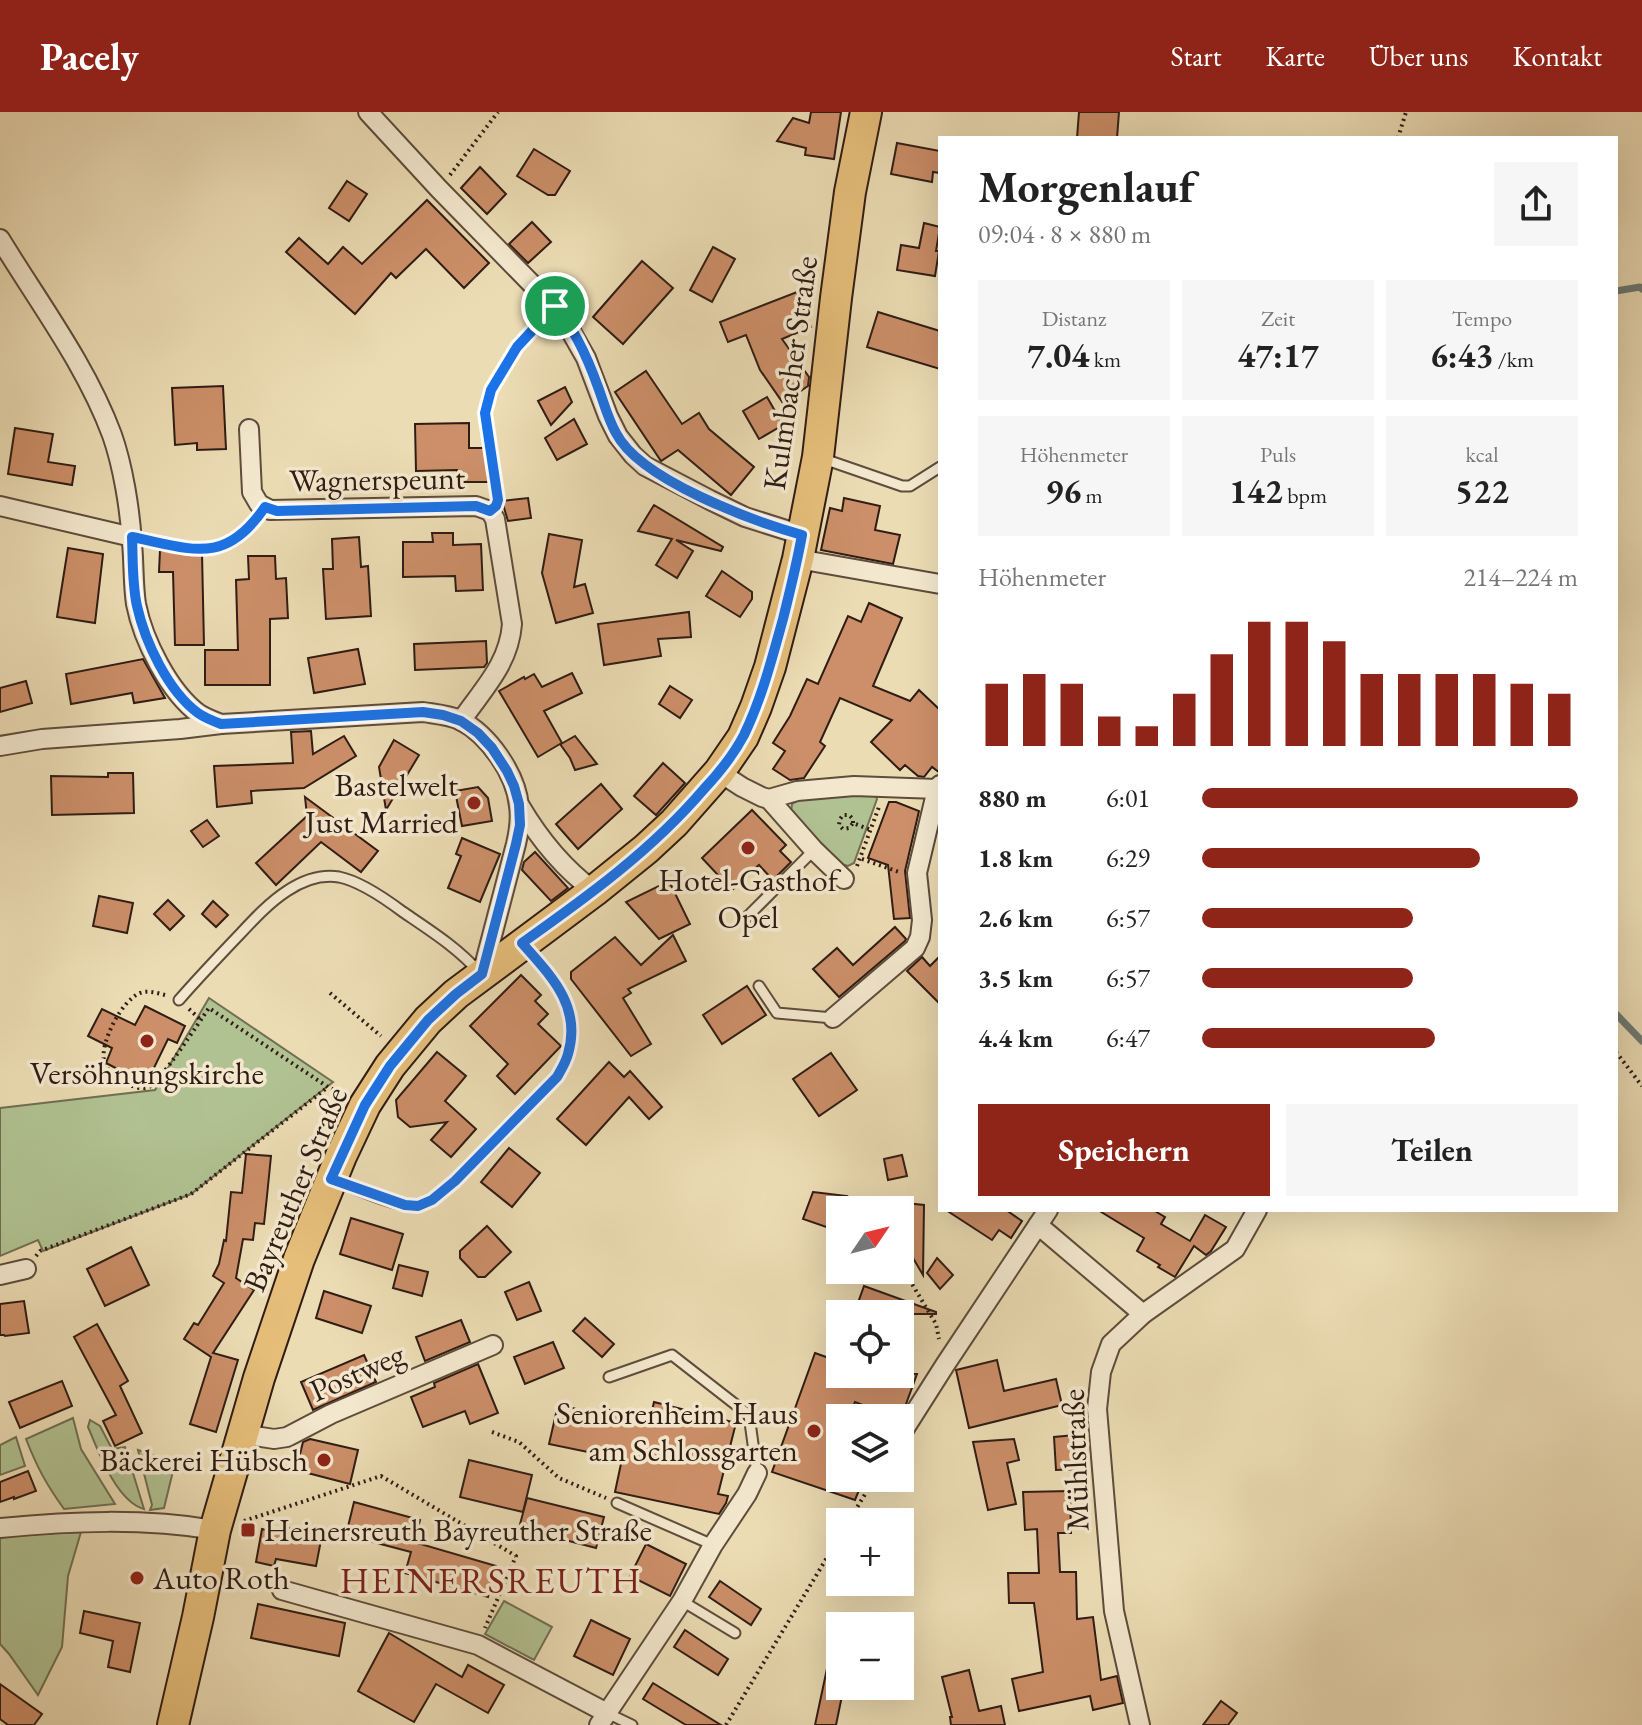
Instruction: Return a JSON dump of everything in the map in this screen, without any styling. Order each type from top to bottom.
[{"type":"main road","name":"Kulmbacher Straße","points":[[719,772],[743,737],[756,707],[770,667],[800,547],[818,457],[847,218],[866,112]]},
{"type":"main road","name":"Bayreuther Straße","points":[[173,1725],[215,1530],[259,1378],[299,1259],[365,1105],[390,1066],[428,1020],[456,994],[646,849],[674,823],[719,772]]},
{"type":"street","points":[[368,112],[555,306],[586,358],[618,436],[645,466],[800,547],[938,583]]},
{"type":"street","points":[[0,239],[85,376],[117,453],[132,537],[136,603],[153,653],[172,685],[190,706],[221,724]]},
{"type":"street","name":"Wagnerspeunt","points":[[249,429],[252,492],[265,507],[277,511],[476,506],[490,511],[495,519],[512,624],[511,638],[499,669],[461,721]]},
{"type":"street","points":[[0,506],[132,537]]},
{"type":"street","points":[[0,746],[42,739],[221,724],[423,712],[461,721],[492,748],[507,771],[519,804],[520,825],[516,844],[482,974]]},
{"type":"street","points":[[719,772],[769,799],[844,879]]},
{"type":"street","points":[[769,799],[797,791],[854,786],[938,787],[917,873],[922,920],[920,937],[915,948],[833,1018]]},
{"type":"street","points":[[519,804],[545,844],[594,891]]},
{"type":"street","name":"Mühlstraße","points":[[1140,1725],[1114,1611],[1097,1409],[1101,1372],[1111,1344],[1143,1314],[1235,1249],[1256,1212]]},
{"type":"street","points":[[914,1414],[1043,1218],[1143,1314]]},
{"type":"street","points":[[0,1275],[26,1269]]},
{"type":"street","name":"Postweg","points":[[243,1434],[274,1439],[287,1437],[331,1414],[493,1345]]},
{"type":"street","points":[[282,1590],[478,1645],[603,1719],[682,1601],[757,1473]]},
{"type":"street","points":[[0,1528],[140,1522],[175,1523],[215,1530]]},
{"type":"lane","points":[[818,457],[902,486],[910,486],[938,468]]},
{"type":"lane","points":[[745,919],[814,850]]},
{"type":"lane","points":[[179,1000],[203,971],[285,892],[322,877],[339,877],[355,883],[394,906],[454,947],[482,974]]},
{"type":"lane","points":[[331,1179],[405,1205],[418,1206],[432,1200],[455,1181],[557,1077],[568,1055],[572,1027],[567,1003],[554,979],[522,943]]},
{"type":"lane","points":[[759,986],[777,1013],[833,1018]]},
{"type":"lane","points":[[609,1377],[672,1355],[749,1415],[757,1473]]},
{"type":"lane","points":[[617,1503],[713,1545]]},
{"type":"lane","points":[[682,1601],[735,1633]]},
{"type":"lane","points":[[603,1719],[632,1725]]},
{"type":"path","points":[[439,189],[498,112]]},
{"type":"path","points":[[1399,136],[1406,112]]},
{"type":"path","points":[[490,511],[498,500],[485,413],[491,390],[517,347],[555,306]]},
{"type":"path","points":[[132,537],[196,549],[217,548],[243,534],[265,507]]},
{"type":"path","points":[[844,879],[853,872],[861,858],[878,810]]},
{"type":"path","points":[[853,823],[871,830]]},
{"type":"path","points":[[861,858],[892,869]]},
{"type":"path","points":[[26,1269],[40,1251],[191,1194],[328,1087],[209,1008],[201,1020],[163,1072],[150,1086],[140,1088],[130,1085],[110,1071],[103,1060],[105,1042],[127,1002],[140,993],[152,992],[179,1000],[201,1020]]},
{"type":"path","points":[[330,993],[386,1039]]},
{"type":"path","points":[[1618,1055],[1642,1086]]},
{"type":"path","points":[[912,1284],[936,1324],[945,1365]]},
{"type":"path","points":[[492,1432],[519,1442],[559,1478],[617,1503]]},
{"type":"path","points":[[215,1530],[381,1476],[516,1556],[478,1645]]},
{"type":"path","points":[[726,1725],[826,1559]]},
{"type":"green space","points":[[875,794],[877,799],[854,863],[848,866],[841,864],[791,812],[792,804],[801,799]]},
{"type":"green space","points":[[209,998],[333,1082],[191,1194],[43,1251],[38,1240],[0,1256],[0,1108],[155,1090]]},
{"type":"green space","points":[[73,1418],[81,1449],[115,1504],[64,1509],[38,1467],[26,1439]]},
{"type":"green space","points":[[90,1420],[100,1426],[112,1449],[125,1447],[144,1509],[125,1497],[117,1486],[88,1427]]},
{"type":"green space","points":[[16,1437],[25,1466],[0,1475],[0,1445]]},
{"type":"green space","points":[[138,1450],[175,1463],[164,1508],[150,1510],[152,1505]]},
{"type":"green space","points":[[81,1532],[68,1576],[62,1647],[38,1695],[0,1644],[0,1536]]},
{"type":"green space","points":[[504,1601],[552,1627],[534,1660],[485,1634]]},
{"type":"building","points":[[811,112],[841,112],[834,159],[805,155],[806,148],[777,141],[793,118],[809,123]]},
{"type":"building","points":[[1079,112],[1119,112],[1117,136],[1077,136]]},
{"type":"building","points":[[897,143],[938,151],[938,173],[933,172],[932,182],[891,174]]},
{"type":"building","points":[[534,149],[570,171],[555,195],[548,195],[517,176]]},
{"type":"building","points":[[480,167],[506,194],[487,214],[461,188]]},
{"type":"building","points":[[347,181],[367,194],[349,221],[329,208]]},
{"type":"building","points":[[427,200],[489,263],[464,288],[426,249],[396,278],[391,273],[355,314],[286,252],[299,238],[328,264],[343,247],[362,264]]},
{"type":"building","points":[[532,222],[551,242],[528,263],[509,244]]},
{"type":"building","points":[[924,223],[938,226],[935,276],[897,270],[901,245],[919,248]]},
{"type":"building","points":[[713,247],[735,259],[712,302],[690,290]]},
{"type":"building","points":[[642,261],[673,288],[623,344],[593,317]]},
{"type":"building","points":[[797,292],[811,327],[782,339],[809,377],[808,386],[783,403],[760,370],[746,335],[728,342],[720,322]]},
{"type":"building","points":[[878,312],[938,330],[938,368],[867,347]]},
{"type":"building","points":[[646,371],[682,424],[699,413],[709,429],[754,467],[731,495],[678,450],[661,461],[615,392]]},
{"type":"building","points":[[223,386],[226,449],[197,450],[197,443],[175,445],[172,388]]},
{"type":"building","points":[[565,387],[572,402],[551,425],[538,401]]},
{"type":"building","points":[[767,397],[783,425],[759,439],[743,411]]},
{"type":"building","points":[[574,419],[587,444],[557,460],[545,438]]},
{"type":"building","points":[[469,423],[469,448],[487,448],[488,482],[458,482],[457,470],[416,471],[415,424]]},
{"type":"building","points":[[15,428],[53,434],[48,462],[75,466],[72,485],[8,474]]},
{"type":"building","points":[[528,498],[531,518],[508,521],[502,501]]},
{"type":"building","points":[[844,498],[880,506],[875,530],[900,535],[893,564],[821,550],[830,508],[842,511]]},
{"type":"building","points":[[654,505],[723,547],[721,551],[676,540],[693,551],[677,578],[656,565],[672,539],[638,531]]},
{"type":"building","points":[[432,533],[453,533],[453,545],[481,544],[483,590],[456,591],[455,576],[403,577],[403,542],[433,542]]},
{"type":"building","points":[[549,534],[582,540],[574,587],[585,584],[593,613],[556,623],[542,573]]},
{"type":"building","points":[[359,537],[361,567],[368,566],[371,616],[326,619],[323,569],[333,569],[332,539]]},
{"type":"building","points":[[68,548],[103,554],[95,623],[57,617]]},
{"type":"building","points":[[160,550],[202,553],[204,645],[175,645],[173,572],[159,572]]},
{"type":"building","points":[[248,556],[275,556],[276,579],[286,578],[288,618],[270,619],[270,685],[205,685],[205,650],[238,650],[236,580],[249,579]]},
{"type":"building","points":[[722,571],[752,592],[752,599],[740,617],[706,596]]},
{"type":"building","points":[[869,603],[902,618],[873,686],[910,701],[919,690],[938,708],[938,772],[932,767],[924,777],[905,765],[900,770],[871,742],[892,720],[840,698],[820,742],[825,746],[804,778],[790,780],[773,769],[785,751],[773,743],[807,679],[818,684],[848,616],[861,622]]},
{"type":"building","points":[[689,612],[691,637],[658,639],[661,656],[604,665],[598,624]]},
{"type":"building","points":[[486,641],[487,663],[484,667],[415,670],[414,644]]},
{"type":"building","points":[[358,649],[365,684],[314,693],[308,658]]},
{"type":"building","points":[[143,659],[165,698],[134,703],[132,693],[71,704],[66,674]]},
{"type":"building","points":[[572,673],[582,693],[544,711],[561,744],[575,736],[597,764],[575,770],[560,744],[538,757],[499,691],[534,674],[542,687]]},
{"type":"building","points":[[26,681],[32,703],[0,712],[0,688]]},
{"type":"building","points":[[670,686],[692,700],[680,718],[659,704]]},
{"type":"building","points":[[311,731],[313,754],[344,736],[356,756],[304,788],[251,791],[252,803],[217,807],[214,766],[293,763],[291,732]]},
{"type":"building","points":[[394,740],[419,755],[386,810],[379,767]]},
{"type":"building","points":[[663,763],[685,783],[656,815],[634,796]]},
{"type":"building","points":[[108,773],[133,773],[134,813],[52,815],[51,776],[108,777]]},
{"type":"building","points":[[601,784],[622,809],[578,849],[556,824]]},
{"type":"building","name":"Bastelwelt Just Married","points":[[478,787],[488,798],[492,821],[462,826],[455,791]]},
{"type":"building","points":[[305,797],[378,851],[361,872],[321,842],[276,885],[256,863],[307,816]]},
{"type":"building","points":[[889,802],[919,811],[905,871],[910,918],[894,919],[888,865],[868,858]]},
{"type":"building","name":"Hotel-Gasthof Opel","points":[[752,810],[786,845],[780,851],[791,862],[773,880],[759,865],[732,890],[702,858]]},
{"type":"building","points":[[207,820],[219,836],[203,847],[191,831]]},
{"type":"building","points":[[462,838],[500,854],[480,902],[448,888],[461,856],[456,854]]},
{"type":"building","points":[[535,852],[568,888],[551,901],[522,870],[524,862]]},
{"type":"building","points":[[669,881],[690,924],[659,939],[626,902]]},
{"type":"building","points":[[99,896],[133,903],[127,933],[93,926]]},
{"type":"building","points":[[168,900],[184,916],[170,930],[154,914]]},
{"type":"building","points":[[213,901],[228,915],[216,927],[202,914]]},
{"type":"building","points":[[895,927],[905,941],[839,997],[813,969],[837,948],[853,965]]},
{"type":"building","points":[[673,935],[686,961],[628,989],[631,993],[623,998],[651,1044],[631,1056],[571,979],[571,972],[615,937],[641,965]]},
{"type":"building","points":[[922,957],[930,966],[938,958],[938,1002],[907,971]]},
{"type":"building","points":[[521,975],[541,995],[535,1001],[548,1014],[538,1024],[561,1046],[515,1094],[497,1076],[508,1064],[470,1026]]},
{"type":"building","points":[[747,986],[766,1015],[722,1044],[703,1015]]},
{"type":"building","name":"Versöhnungskirche","points":[[145,1006],[185,1026],[177,1043],[168,1039],[151,1074],[143,1070],[138,1080],[106,1063],[112,1048],[88,1036],[102,1009],[135,1025]]},
{"type":"building","points":[[437,1052],[466,1076],[445,1101],[476,1129],[451,1157],[431,1140],[447,1122],[410,1127],[398,1117],[396,1100]]},
{"type":"building","points":[[831,1053],[857,1090],[819,1116],[793,1079]]},
{"type":"building","points":[[609,1062],[624,1077],[630,1071],[662,1107],[649,1119],[629,1097],[586,1145],[557,1119]]},
{"type":"building","points":[[509,1148],[540,1173],[512,1207],[481,1182]]},
{"type":"building","points":[[246,1154],[271,1156],[264,1224],[255,1223],[253,1240],[243,1239],[236,1278],[254,1290],[213,1353],[238,1360],[216,1432],[190,1424],[211,1357],[184,1339],[194,1323],[198,1325],[224,1283],[213,1276],[226,1241],[231,1192],[242,1193]]},
{"type":"building","points":[[902,1155],[907,1176],[888,1180],[884,1159]]},
{"type":"building","points":[[813,1192],[847,1196],[826,1196],[826,1227],[803,1219]]},
{"type":"building","points":[[914,1204],[924,1205],[923,1275],[914,1260]]},
{"type":"building","points":[[949,1212],[1009,1212],[1022,1221],[1011,1238],[999,1230],[992,1240]]},
{"type":"building","points":[[1101,1212],[1156,1212],[1165,1217],[1161,1224],[1190,1241],[1205,1215],[1226,1227],[1206,1255],[1194,1246],[1175,1277],[1137,1251],[1144,1238]]},
{"type":"building","points":[[351,1218],[403,1234],[392,1270],[340,1254]]},
{"type":"building","points":[[487,1226],[511,1252],[485,1277],[478,1277],[460,1258],[460,1251]]},
{"type":"building","points":[[131,1247],[149,1285],[105,1306],[87,1269]]},
{"type":"building","points":[[937,1258],[953,1275],[940,1289],[927,1273]]},
{"type":"building","points":[[399,1265],[428,1272],[422,1296],[393,1288]]},
{"type":"building","points":[[529,1282],[541,1311],[517,1320],[505,1292]]},
{"type":"building","points":[[864,1286],[903,1300],[859,1300]]},
{"type":"building","points":[[324,1291],[371,1306],[362,1333],[316,1318]]},
{"type":"building","points":[[24,1301],[29,1333],[0,1335],[0,1304]]},
{"type":"building","points":[[914,1304],[936,1312],[914,1314]]},
{"type":"building","points":[[585,1318],[614,1344],[602,1357],[573,1331]]},
{"type":"building","points":[[461,1320],[470,1342],[425,1361],[416,1337]]},
{"type":"building","points":[[97,1324],[128,1381],[120,1386],[142,1433],[115,1446],[103,1421],[116,1415],[74,1337]]},
{"type":"building","points":[[553,1342],[564,1368],[525,1384],[514,1357]]},
{"type":"building","name":"Seniorenheim Haus am Schlossgarten","points":[[815,1353],[826,1357],[826,1388],[912,1388],[906,1404],[826,1404],[826,1490],[772,1472]]},
{"type":"building","points":[[364,1355],[376,1382],[313,1410],[301,1382]]},
{"type":"building","points":[[997,1360],[1004,1391],[1056,1379],[1062,1405],[969,1428],[956,1370]]},
{"type":"building","points":[[478,1364],[498,1413],[470,1424],[465,1411],[423,1427],[411,1397]]},
{"type":"building","points":[[62,1381],[72,1406],[20,1428],[9,1402]]},
{"type":"building","points":[[654,1402],[736,1423],[718,1494],[728,1496],[719,1514],[615,1492],[622,1459],[549,1444],[558,1405],[604,1415],[605,1409],[650,1419]]},
{"type":"building","points":[[1075,1435],[1078,1469],[1056,1470],[1054,1437]]},
{"type":"building","points":[[310,1439],[358,1450],[350,1484],[296,1470],[303,1442]]},
{"type":"building","points":[[1014,1439],[1019,1460],[1007,1463],[1016,1504],[988,1510],[973,1442]]},
{"type":"building","points":[[469,1460],[532,1475],[523,1512],[460,1497]]},
{"type":"building","points":[[28,1471],[36,1491],[0,1502],[0,1482]]},
{"type":"building","points":[[1070,1491],[1071,1533],[1058,1533],[1060,1572],[1076,1572],[1077,1619],[1093,1617],[1101,1680],[1117,1676],[1123,1703],[1093,1710],[1090,1696],[1019,1711],[1012,1679],[1043,1672],[1034,1603],[1009,1603],[1008,1573],[1039,1573],[1037,1529],[1025,1530],[1023,1492]]},
{"type":"building","name":"Seniorenheim Haus am Schlossgarten","points":[[831,1492],[858,1492],[855,1500]]},
{"type":"building","points":[[527,1498],[604,1517],[596,1548],[519,1528]]},
{"type":"building","points":[[354,1502],[420,1520],[414,1542],[496,1566],[488,1597],[405,1573],[411,1552],[346,1535]]},
{"type":"building","points":[[283,1527],[322,1535],[316,1566],[276,1559],[274,1566],[256,1562],[262,1529],[282,1534]]},
{"type":"building","points":[[646,1544],[686,1564],[670,1596],[630,1576]]},
{"type":"building","points":[[720,1581],[761,1609],[751,1625],[709,1597]]},
{"type":"building","points":[[258,1604],[345,1623],[339,1656],[251,1638]]},
{"type":"building","points":[[84,1611],[140,1623],[130,1672],[108,1667],[113,1641],[80,1633]]},
{"type":"building","points":[[591,1620],[630,1639],[613,1675],[574,1656]]},
{"type":"building","points":[[685,1630],[728,1659],[718,1675],[674,1647]]},
{"type":"building","points":[[389,1633],[462,1677],[468,1665],[504,1685],[488,1713],[436,1684],[414,1722],[358,1691]]},
{"type":"building","points":[[969,1670],[979,1711],[1001,1706],[1005,1725],[951,1725],[952,1717],[942,1677]]},
{"type":"building","points":[[826,1673],[826,1700],[841,1700],[836,1725],[815,1725]]},
{"type":"building","points":[[653,1683],[721,1725],[686,1725],[643,1699]]},
{"type":"building","points":[[0,1684],[42,1714],[34,1725],[8,1725],[0,1719]]},
{"type":"building","points":[[1221,1701],[1237,1713],[1228,1725],[1203,1725]]},
{"type":"waterway","points":[[1618,291],[1642,289]]},
{"type":"waterway","points":[[1618,1016],[1642,1041]]},
{"type":"place","name":"Bastelwelt Just Married","points":[[474,803]]},
{"type":"place","name":"Hotel-Gasthof Opel","points":[[748,848]]},
{"type":"place","name":"Versöhnungskirche","points":[[147,1041]]},
{"type":"place","name":"Seniorenheim Haus am Schlossgarten","points":[[814,1431]]},
{"type":"place","name":"Bäckerei Hübsch","points":[[324,1460]]},
{"type":"place","name":"Heinersreuth Bayreuther Straße","points":[[248,1530]]},
{"type":"place","name":"Auto Roth","points":[[137,1578]]},
{"type":"district","name":"HEINERSREUTH","points":[[491,1580]]},
{"type":"route","points":[[555,306],[586,358],[608,416],[625,447],[645,466],[710,500],[745,517],[802,535],[798,559],[770,667],[756,707],[743,737],[719,772],[674,823],[646,849],[522,943],[554,979],[567,1003],[572,1027],[568,1055],[557,1077],[455,1181],[432,1200],[418,1206],[405,1205],[331,1179],[365,1105],[390,1066],[428,1020],[482,974],[520,825],[514,786],[492,748],[478,733],[461,721],[443,715],[423,712],[221,724],[199,714],[172,685],[146,635],[136,603],[132,537],[196,549],[217,548],[243,534],[265,507],[277,511],[476,506],[490,511],[498,502],[485,413],[491,390],[517,347],[555,306]]}]
